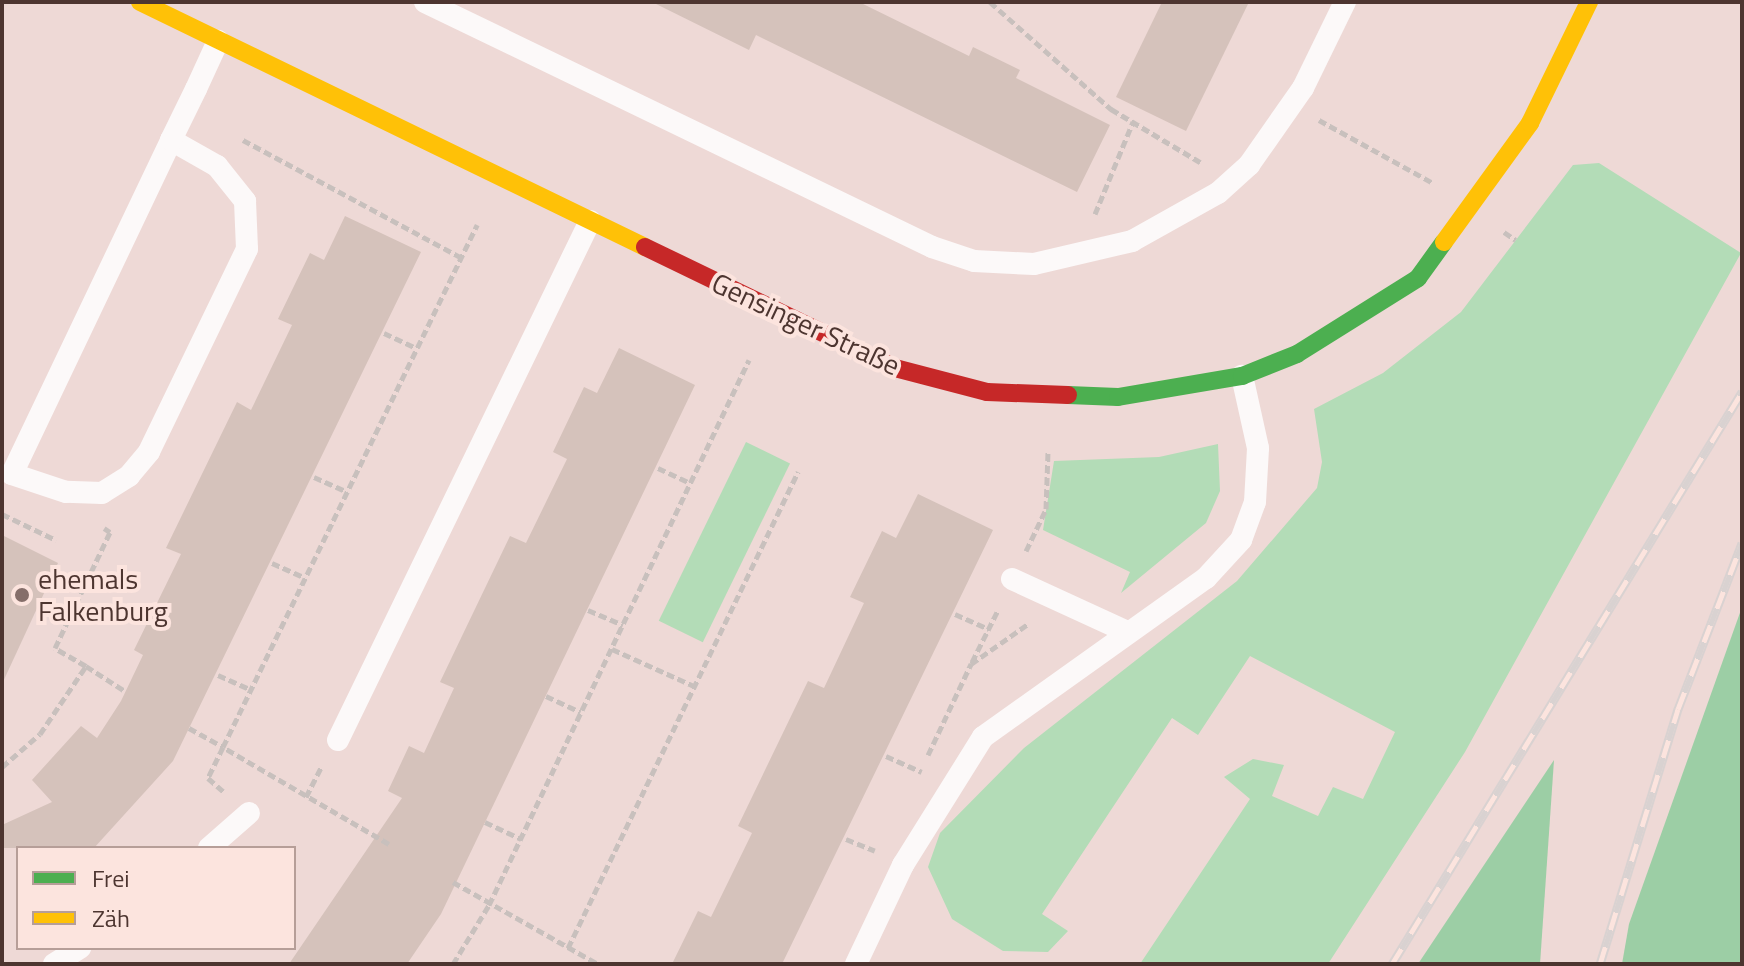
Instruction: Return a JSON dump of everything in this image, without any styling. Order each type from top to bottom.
[{"type":"street","name":"Gensinger Straße","points":[[140,2],[895,368],[987,392],[1118,397],[1242,376],[1369,314],[1418,278],[1472,209],[1530,123],[1589,2]]},
{"type":"lane","points":[[425,2],[974,261],[1034,264],[1132,241],[1218,193],[1249,165],[1292,104],[1345,2]]},
{"type":"lane","points":[[171,140],[217,166],[245,201],[247,249],[149,452],[129,476],[90,493],[12,474],[218,41]]},
{"type":"lane","points":[[338,740],[590,221]]},
{"type":"lane","points":[[856,964],[946,788],[983,737],[1206,578],[1241,540],[1255,502],[1258,448],[1242,376]]},
{"type":"lane","points":[[1012,579],[1127,632]]},
{"type":"lane","points":[[211,846],[249,813]]},
{"type":"lane","points":[[54,964],[77,950]]},
{"type":"path","points":[[990,2],[1044,55],[1133,122],[1201,163]]},
{"type":"path","points":[[1292,104],[1472,209]]},
{"type":"path","points":[[1093,219],[1133,122]]},
{"type":"path","points":[[228,132],[460,257]]},
{"type":"path","points":[[249,813],[208,778],[477,225]]},
{"type":"path","points":[[384,333],[416,348]]},
{"type":"path","points":[[453,964],[489,905],[749,360]]},
{"type":"path","points":[[1027,549],[1046,509],[1048,452]]},
{"type":"path","points":[[658,468],[690,483]]},
{"type":"path","points":[[568,948],[798,472]]},
{"type":"path","points":[[314,477],[347,492]]},
{"type":"path","points":[[2,514],[56,540]]},
{"type":"path","points":[[98,524],[110,532],[55,648],[125,691]]},
{"type":"path","points":[[272,563],[305,578]]},
{"type":"path","points":[[588,610],[623,625]]},
{"type":"path","points":[[955,614],[989,629]]},
{"type":"path","points":[[612,649],[694,686]]},
{"type":"path","points":[[2,767],[40,734],[86,666]]},
{"type":"path","points":[[218,675],[251,690]]},
{"type":"path","points":[[546,696],[582,712]]},
{"type":"path","points":[[189,728],[389,844]]},
{"type":"path","points":[[886,756],[946,788]]},
{"type":"path","points":[[485,822],[521,839]]},
{"type":"path","points":[[453,882],[598,964]]},
{"type":"green space","points":[[1599,163],[1741,253],[1465,752],[1328,964],[1140,964],[1250,799],[1224,777],[1253,759],[1284,765],[1272,796],[1318,816],[1333,787],[1363,799],[1395,732],[1250,656],[1198,735],[1172,718],[1042,914],[1068,931],[1048,952],[1003,951],[952,919],[928,867],[940,833],[1024,748],[1237,581],[1317,488],[1322,462],[1314,409],[1383,373],[1461,312],[1573,165]]},
{"type":"green space","points":[[746,442],[790,463],[703,642],[659,621]]},
{"type":"green space","points":[[1218,444],[1220,491],[1206,523],[1121,593],[1130,572],[1043,530],[1054,461],[1159,457]]},
{"type":"green space","points":[[1742,607],[1742,964],[1622,964],[1629,924]]},
{"type":"green space","points":[[1554,760],[1540,964],[1418,964]]},
{"type":"building","points":[[652,2],[859,2],[969,56],[973,47],[1020,70],[1016,78],[1110,125],[1077,192],[756,35],[749,50]]},
{"type":"building","points":[[1162,2],[1249,2],[1186,131],[1116,97]]},
{"type":"building","points":[[345,216],[421,252],[173,761],[96,846],[2,848],[2,825],[52,802],[32,780],[81,726],[97,738],[121,701],[143,655],[134,650],[181,554],[166,548],[237,402],[251,410],[292,325],[278,319],[310,253],[324,260]]},
{"type":"building","points":[[619,348],[695,385],[441,914],[407,964],[289,964],[402,798],[388,791],[409,746],[424,753],[454,688],[440,682],[510,536],[526,543],[567,459],[553,452],[584,387],[597,393]]},
{"type":"building","points":[[918,494],[993,530],[782,964],[672,964],[698,911],[711,917],[752,833],[738,826],[808,681],[824,688],[864,603],[850,597],[882,531],[896,538]]},
{"type":"building","name":"ehemals Falkenburg","points":[[2,535],[58,563],[2,684]]},
{"type":"railway","points":[[1392,964],[1742,392]]},
{"type":"railway","points":[[1600,964],[1678,709],[1742,543]]},
{"type":"traffic: fast","points":[[1068,395],[1118,397],[1242,376],[1297,354],[1418,278],[1444,242]]},
{"type":"traffic: slow","points":[[140,2],[645,247]]},
{"type":"traffic: slow","points":[[1444,242],[1530,123],[1589,2]]},
{"type":"traffic: jam","points":[[645,247],[895,368],[987,392],[1068,395]]},
{"type":"place","name":"ehemals Falkenburg","points":[[22,595]]}]
